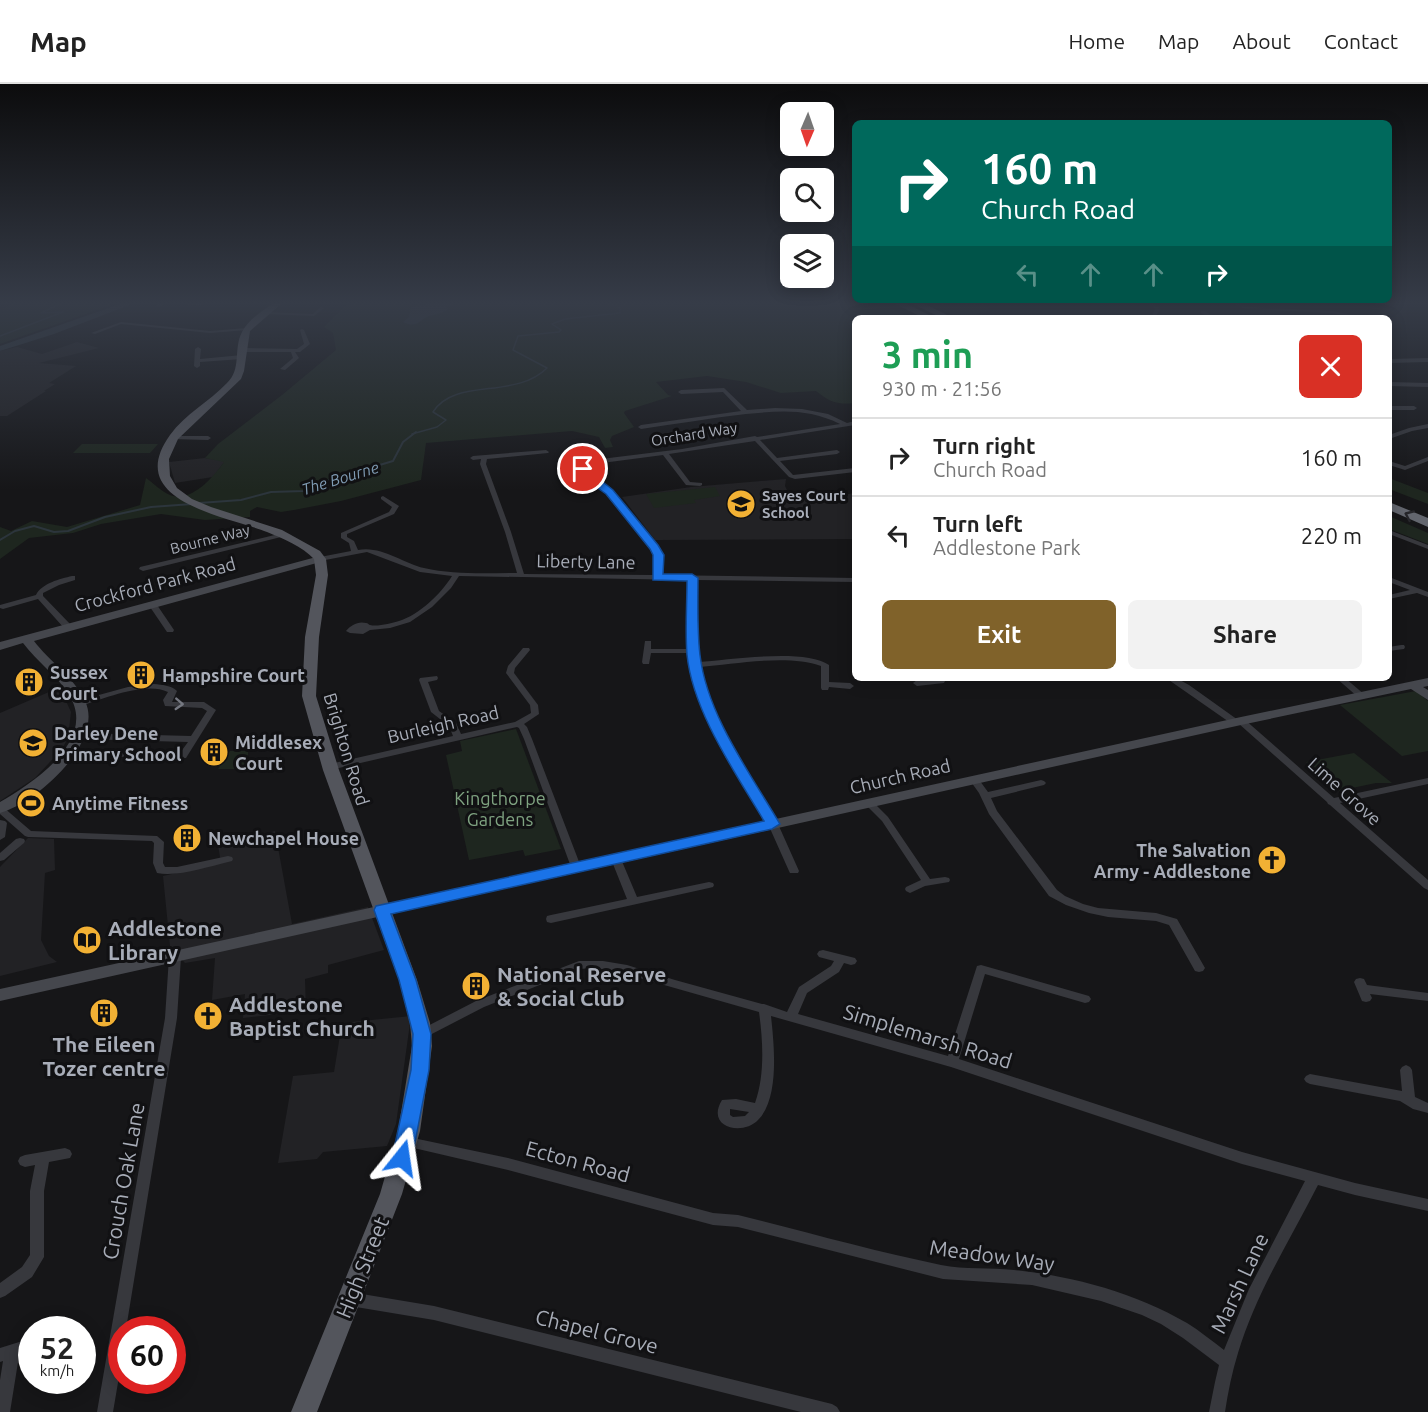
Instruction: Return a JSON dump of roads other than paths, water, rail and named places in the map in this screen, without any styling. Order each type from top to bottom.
[{"type":"highway","points":[[1392,496],[1428,511]]},
{"type":"highway","points":[[1392,507],[1428,523]]},
{"type":"main road","points":[[242,366],[242,371],[235,381],[190,418],[173,438],[165,457],[165,477],[176,494],[211,511],[283,535],[316,554],[320,559]]},
{"type":"main road","name":"Crockford Park Road","points":[[0,646],[320,559]]},
{"type":"main road","name":"Brighton Road","points":[[320,559],[321,593],[312,637],[309,696],[317,729],[382,910]]},
{"type":"main road","points":[[0,808],[39,783],[66,757],[79,736],[83,719],[80,703],[27,640]]},
{"type":"main road","name":"Church Road","points":[[0,995],[974,779],[1428,682]]},
{"type":"main road","points":[[1413,685],[1428,696]]},
{"type":"main road","name":"High Street","points":[[304,1412],[391,1194],[406,1143],[420,1070],[422,1034],[408,980],[382,910]]},
{"type":"street","points":[[283,369],[287,366]]},
{"type":"street","points":[[1392,384],[1428,385]]},
{"type":"street","points":[[681,392],[724,390],[747,413]]},
{"type":"street","points":[[1392,408],[1414,408]]},
{"type":"street","points":[[641,428],[747,413],[798,409],[824,412],[845,424]]},
{"type":"street","name":"Orchard Way","points":[[657,577],[658,555],[655,548],[614,497],[586,475],[583,471],[584,466],[601,461],[852,423]]},
{"type":"street","points":[[1392,435],[1428,426]]},
{"type":"street","points":[[173,438],[208,438]]},
{"type":"street","points":[[754,438],[791,476],[799,478],[852,470]]},
{"type":"street","points":[[473,458],[484,459],[546,452]]},
{"type":"street","points":[[776,460],[837,452]]},
{"type":"street","points":[[665,453],[688,484],[700,484]]},
{"type":"street","points":[[484,459],[483,464],[521,575]]},
{"type":"street","points":[[1392,464],[1405,468],[1428,459]]},
{"type":"street","points":[[355,551],[352,542],[344,538],[344,533],[392,513],[396,506],[383,498]]},
{"type":"street","points":[[1392,533],[1428,547]]},
{"type":"street","name":"Bourne Way","points":[[143,570],[283,535]]},
{"type":"street","name":"Liberty Lane","points":[[320,559],[367,550],[423,570],[456,575],[852,580]]},
{"type":"street","points":[[368,628],[393,626],[415,619],[448,587],[456,575]]},
{"type":"street","points":[[3,607],[39,596],[46,587],[72,578]]},
{"type":"street","points":[[692,578],[693,651],[716,728],[772,824],[794,871]]},
{"type":"street","points":[[1392,580],[1428,595]]},
{"type":"street","points":[[1392,596],[1418,591]]},
{"type":"street","points":[[39,596],[68,626]]},
{"type":"street","points":[[152,604],[169,628],[180,622]]},
{"type":"street","points":[[646,662],[647,647],[693,651]]},
{"type":"street","points":[[1392,648],[1401,647]]},
{"type":"street","points":[[518,724],[535,714],[534,705],[510,673],[511,668],[526,650]]},
{"type":"street","points":[[696,665],[816,660],[825,665],[825,686],[850,686]]},
{"type":"street","points":[[434,678],[423,681],[435,712],[453,724],[458,737]]},
{"type":"street","points":[[917,683],[925,681]]},
{"type":"street","name":"Lime Grove","points":[[1175,681],[1238,722],[1428,886]]},
{"type":"street","points":[[1344,681],[1361,695]]},
{"type":"street","points":[[80,703],[130,689],[150,686],[169,688],[173,691],[167,700],[168,704],[204,705],[212,710],[183,756],[86,754]]},
{"type":"street","name":"Burleigh Road","points":[[330,767],[518,724],[523,727],[528,739],[576,867]]},
{"type":"street","points":[[79,736],[194,739]]},
{"type":"street","points":[[974,779],[992,812],[1053,893],[1065,901],[1092,910],[1165,918],[1173,922],[1200,968]]},
{"type":"street","points":[[1331,802],[1428,781]]},
{"type":"street","points":[[985,796],[1041,783]]},
{"type":"street","points":[[1417,784],[1428,792]]},
{"type":"street","points":[[869,803],[885,819],[928,883]]},
{"type":"street","points":[[0,808],[28,834],[154,838],[159,842],[158,868],[161,871],[177,870],[228,859]]},
{"type":"street","points":[[0,837],[2,823]]},
{"type":"street","points":[[0,858],[20,841]]},
{"type":"street","points":[[616,859],[633,901]]},
{"type":"street","points":[[910,889],[945,880]]},
{"type":"street","points":[[551,919],[709,885]]},
{"type":"street","points":[[791,1016],[803,990],[836,969],[846,959],[823,954]]},
{"type":"street","name":"Crouch Oak Lane","points":[[105,1412],[165,1055],[173,995],[175,957]]},
{"type":"street","name":"Simplemarsh Road","points":[[422,1034],[488,1001],[566,970],[591,964],[628,969],[673,984],[952,1062],[1179,1138],[1312,1177],[1428,1205]]},
{"type":"street","points":[[952,1062],[981,969],[1085,999]]},
{"type":"street","points":[[1363,990],[1428,997]]},
{"type":"street","points":[[758,1109],[761,1106],[770,1056],[764,1008]]},
{"type":"street","points":[[1406,1070],[1409,1099]]},
{"type":"street","points":[[1310,1079],[1403,1096],[1428,1108]]},
{"type":"street","name":"Ecton Road","points":[[406,1143],[508,1164],[712,1219],[738,1221]]},
{"type":"street","points":[[25,1161],[65,1154]]},
{"type":"street","points":[[0,1291],[27,1272],[37,1257],[37,1191],[43,1158]]},
{"type":"street","name":"Marsh Lane","points":[[1216,1412],[1221,1380],[1246,1312],[1312,1183],[1312,1177]]},
{"type":"street","name":"Meadow Way","points":[[738,1221],[944,1272],[969,1276],[1013,1276],[1088,1291],[1161,1317],[1183,1329],[1227,1362]]},
{"type":"street","name":"Chapel Grove","points":[[350,1299],[434,1313],[832,1412]]},
{"type":"street","points":[[2,1412],[9,1382],[6,1352]]},
{"type":"waterway","name":"The Bourne","points":[[414,433],[437,427],[446,420],[433,412],[443,401],[470,391],[503,387],[534,378],[547,368],[543,366]]},
{"type":"waterway","name":"The Bourne","points":[[199,503],[241,500],[271,492],[304,491],[326,481],[393,461],[403,442],[414,433]]},
{"type":"waterway","name":"The Bourne","points":[[0,540],[15,531],[34,526],[54,532],[68,531],[105,517],[151,507],[192,504]]},
{"type":"place","name":"Sayes Court School","points":[[741,504]]},
{"type":"place","name":"Hampshire Court","points":[[141,675]]},
{"type":"place","name":"Sussex Court","points":[[29,682]]},
{"type":"place","name":"Darley Dene Primary School","points":[[33,743]]},
{"type":"place","name":"Middlesex Court","points":[[214,752]]},
{"type":"place","name":"Anytime Fitness","points":[[31,803]]},
{"type":"place","name":"Newchapel House","points":[[187,838]]},
{"type":"place","name":"The Salvation Army - Addlestone","points":[[1272,860]]},
{"type":"place","name":"Addlestone Library","points":[[87,940]]},
{"type":"place","name":"National Reserve & Social Club","points":[[476,986]]},
{"type":"place","name":"The Eileen Tozer centre","points":[[104,1013]]},
{"type":"place","name":"Addlestone Baptist Church","points":[[208,1016]]},
{"type":"park label","name":"Kingthorpe Gardens","points":[[500,808]]}]
